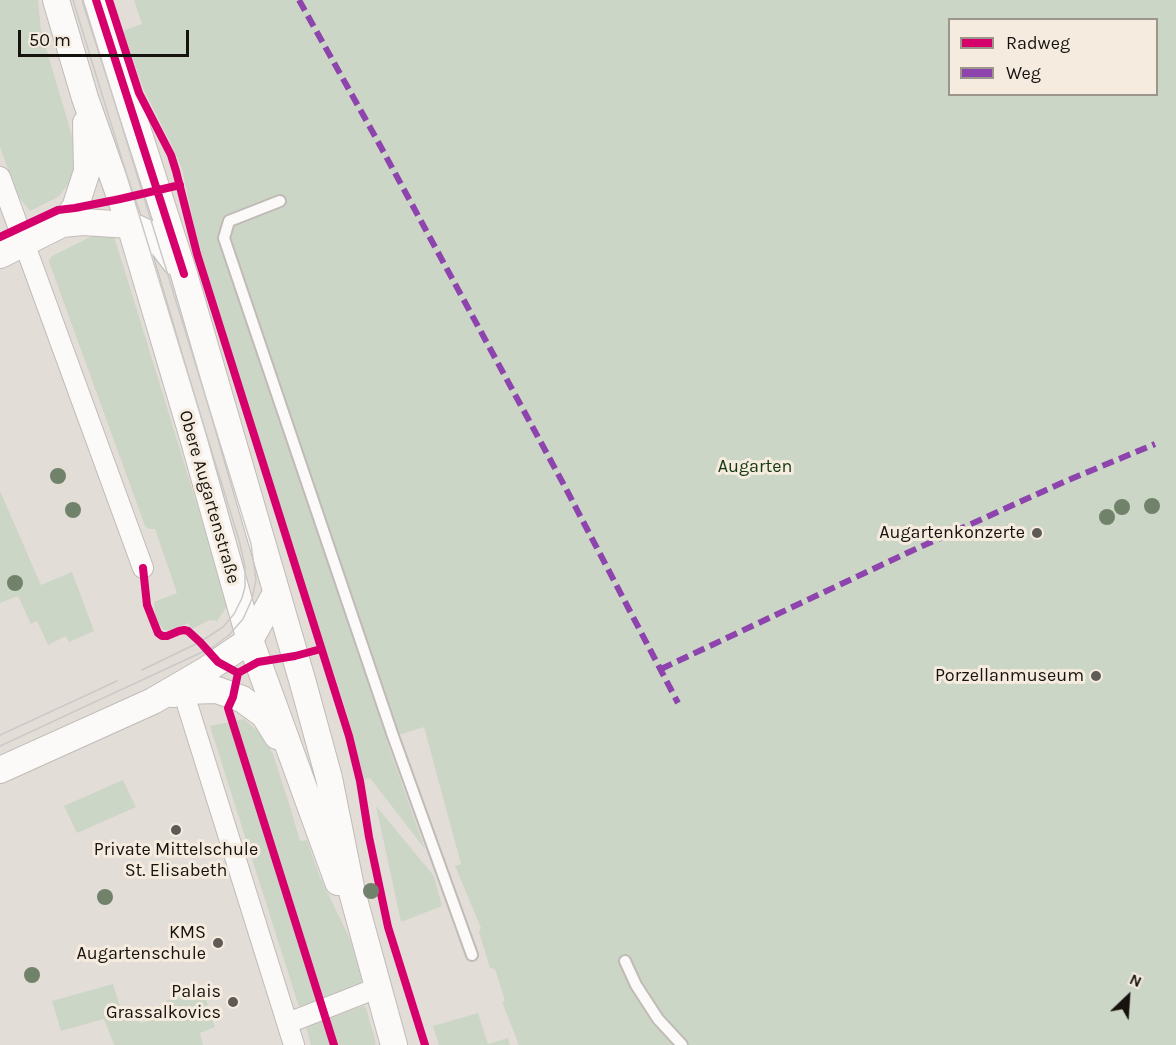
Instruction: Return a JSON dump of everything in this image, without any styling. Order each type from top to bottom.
[{"type":"street","name":"Obere Augartenstraße","points":[[56,0],[85,98],[130,225],[250,640],[377,988]]},
{"type":"street","name":"Obere Augartenstraße","points":[[96,0],[184,274],[329,778],[352,892],[394,1045]]},
{"type":"street","points":[[62,224],[75,208],[87,171],[85,98]]},
{"type":"street","points":[[0,177],[143,568]]},
{"type":"street","points":[[0,255],[62,224],[84,222],[130,225],[156,237],[184,274]]},
{"type":"street","points":[[153,701],[206,670],[250,640],[276,593]]},
{"type":"street","points":[[0,770],[153,701],[183,691],[217,690],[242,699],[264,715],[293,760]]},
{"type":"street","points":[[183,691],[294,1045]]},
{"type":"street","points":[[288,1023],[377,988]]},
{"type":"lane","points":[[280,201],[229,221],[224,238],[389,725],[472,955]]},
{"type":"lane","points":[[626,961],[636,985],[658,1018],[682,1045]]},
{"type":"green space","points":[[0,0],[38,0],[41,31],[78,156],[74,177],[58,197],[30,211],[18,196],[0,147]]},
{"type":"green space","name":"Augarten","points":[[134,0],[1176,0],[1176,1045],[519,1045],[502,1002],[505,1001],[495,969],[490,968],[479,932],[481,928],[455,866],[461,864],[424,727],[386,739],[425,849],[370,778],[364,779],[346,711],[328,655],[320,638],[197,240],[182,169],[143,88],[124,33],[125,30],[142,24]]},
{"type":"green space","points":[[94,235],[114,236],[228,605],[217,621],[210,620],[192,629],[188,623],[171,630],[164,630],[155,614],[154,602],[177,593],[155,529],[145,526],[49,262],[52,256]]},
{"type":"green space","points":[[0,491],[41,585],[72,572],[94,631],[69,642],[66,636],[48,645],[37,621],[31,624],[18,596],[0,603]]},
{"type":"green space","points":[[244,719],[262,735],[273,754],[300,841],[307,840],[319,875],[350,939],[362,979],[359,986],[299,1007],[210,726]]},
{"type":"green space","points":[[123,780],[136,807],[77,833],[64,806]]},
{"type":"green space","points":[[376,806],[434,876],[442,906],[401,922]]},
{"type":"green space","points":[[113,984],[122,1013],[136,1009],[140,1023],[159,1018],[169,1011],[166,1001],[203,990],[215,1027],[200,1033],[203,1045],[114,1045],[104,1019],[61,1031],[52,1001]]},
{"type":"green space","points":[[363,1006],[366,1008],[375,1045],[311,1045],[306,1027]]},
{"type":"green space","points":[[478,1013],[488,1044],[508,1038],[510,1045],[439,1045],[433,1026]]},
{"type":"tram line","points":[[73,0],[239,540],[245,566],[245,587],[242,598],[234,614],[223,627],[200,642],[142,670]]},
{"type":"tram line","points":[[0,746],[213,647],[229,635],[243,619],[252,599],[256,580],[251,544],[83,0]]},
{"type":"tram line","points":[[0,735],[117,681]]},
{"type":"marked path","points":[[299,0],[564,485],[678,703]]},
{"type":"marked path","points":[[661,669],[907,553],[1066,481],[1155,444]]},
{"type":"cycle path","points":[[96,0],[184,274]]},
{"type":"cycle path","points":[[109,0],[139,93],[171,155],[197,254],[349,736],[388,927],[425,1045]]},
{"type":"cycle path","points":[[0,237],[58,210],[180,185]]},
{"type":"cycle path","points":[[143,568],[147,605],[158,633],[167,636],[179,631],[188,631],[218,662],[238,673],[228,708],[334,1045]]},
{"type":"cycle path","points":[[238,673],[258,662],[321,649]]},
{"type":"place","name":"Augartenkonzerte","points":[[1037,533]]},
{"type":"place","name":"Porzellanmuseum","points":[[1096,676]]},
{"type":"place","name":"Private Mittelschule St. Elisabeth","points":[[176,830]]},
{"type":"place","name":"KMS Augartenschule","points":[[218,943]]},
{"type":"place","name":"Palais Grassalkovics","points":[[233,1002]]}]
